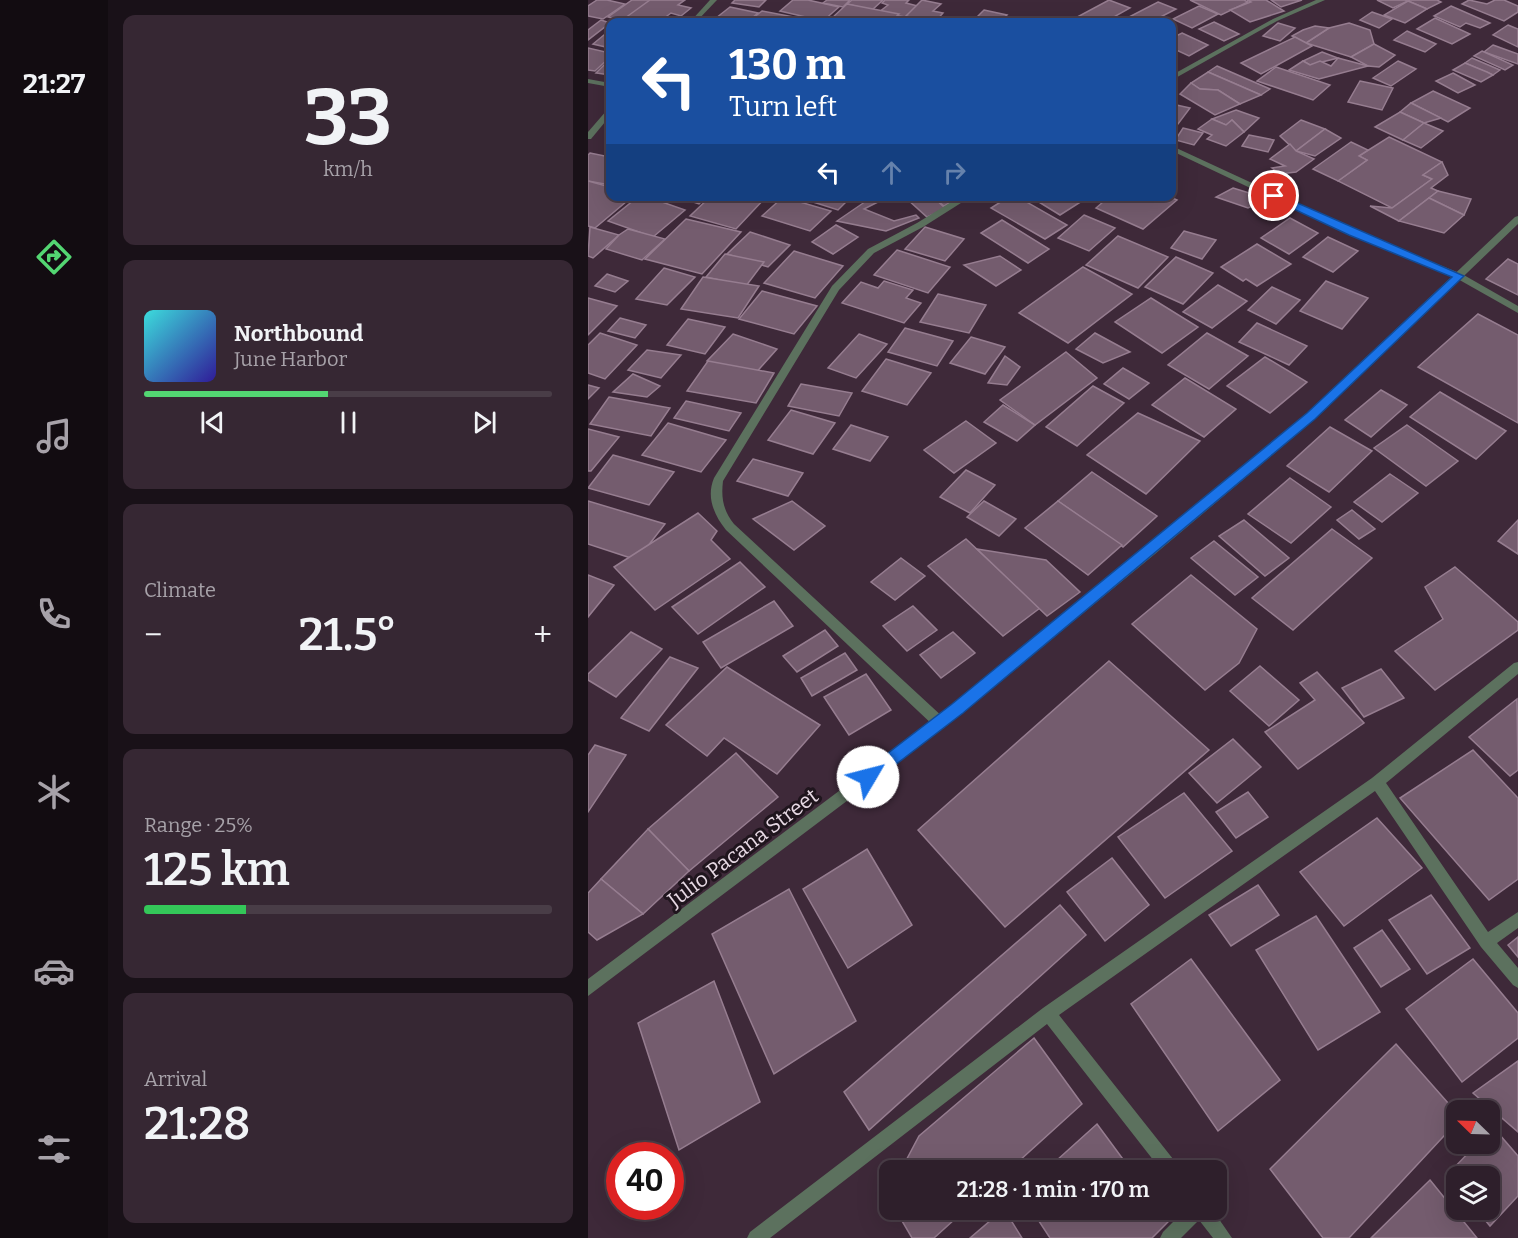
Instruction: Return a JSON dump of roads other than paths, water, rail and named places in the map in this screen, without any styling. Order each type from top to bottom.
[{"type":"street","points":[[697,18],[714,0]]},
{"type":"street","points":[[1176,76],[1275,20],[1322,0]]},
{"type":"street","points":[[588,81],[606,84]]},
{"type":"street","points":[[588,137],[606,117]]},
{"type":"street","points":[[1176,150],[1353,232],[1459,276],[1518,310]]},
{"type":"street","points":[[940,723],[730,527],[720,515],[715,496],[718,481],[836,288],[871,251],[960,201]]},
{"type":"street","name":"Julio Pacana Street","points":[[588,988],[940,723],[1311,416],[1518,219]]},
{"type":"street","points":[[756,1238],[1048,1013],[1377,782],[1518,667]]},
{"type":"street","points":[[1377,782],[1486,942],[1518,980]]},
{"type":"street","points":[[1486,942],[1518,919]]},
{"type":"street","points":[[1048,1013],[1163,1160]]},
{"type":"street","points":[[1169,1238],[1188,1220]]},
{"type":"street","points":[[1208,1220],[1222,1238]]}]
